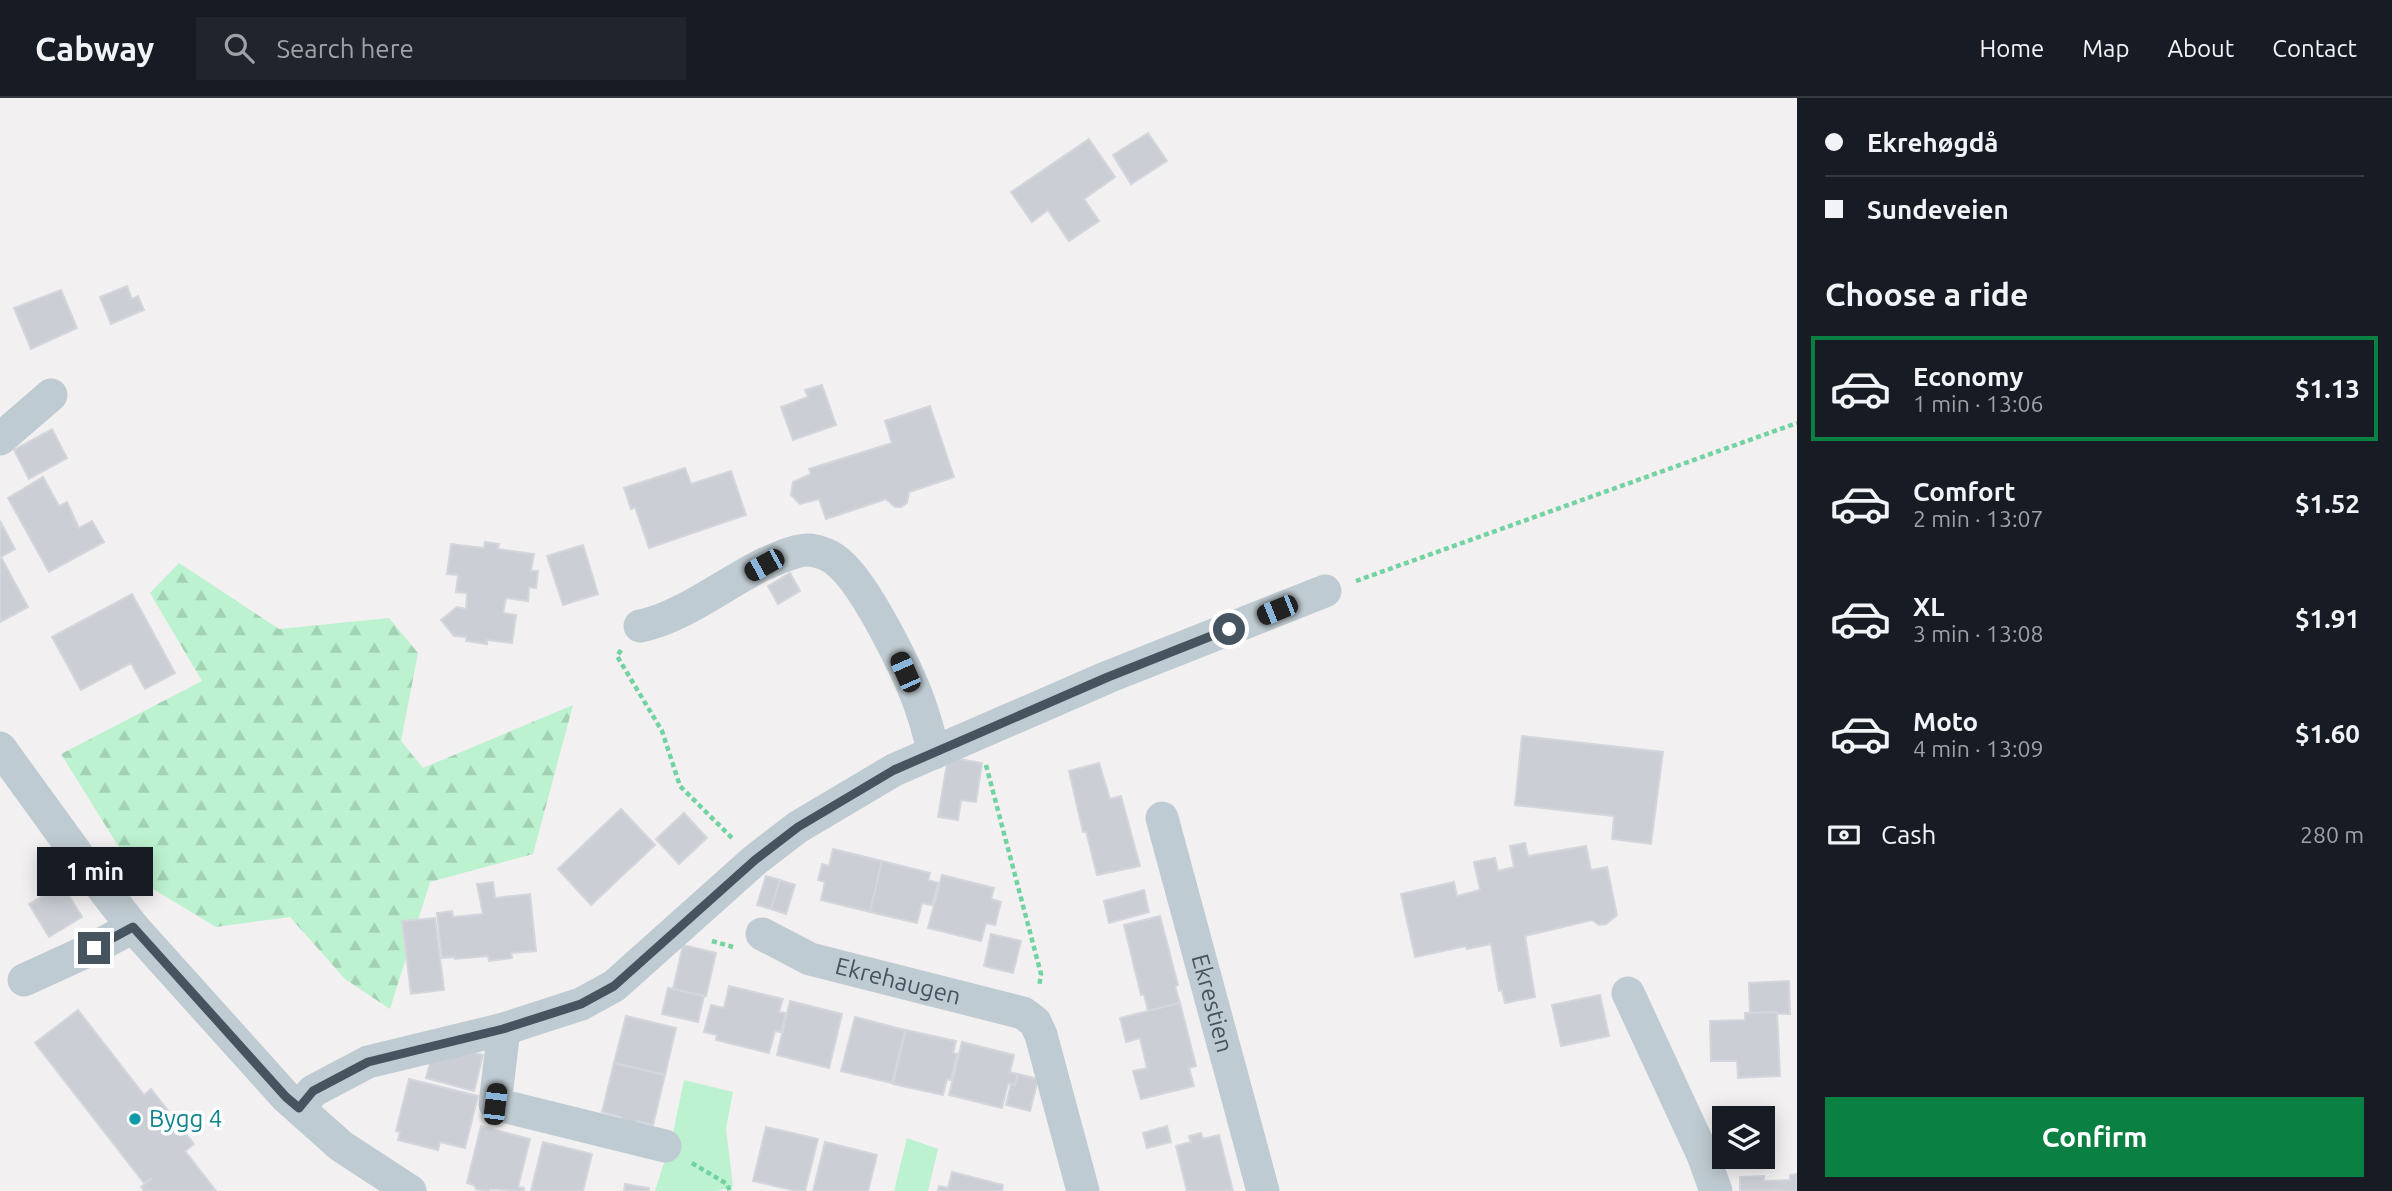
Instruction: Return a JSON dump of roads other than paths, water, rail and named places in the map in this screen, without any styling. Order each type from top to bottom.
[{"type":"street","points":[[0,439],[51,395]]},
{"type":"street","points":[[640,626],[683,608],[764,565],[800,551],[823,553],[838,562],[855,580],[883,628],[922,709],[934,752]]},
{"type":"street","points":[[299,1108],[313,1091],[368,1062],[503,1029],[581,1004],[614,986],[755,860],[798,827],[894,770],[1108,677],[1325,591]]},
{"type":"street","points":[[0,748],[133,927],[286,1097],[341,1146],[410,1191]]},
{"type":"street","name":"Ekrestien","points":[[1162,818],[1263,1191]]},
{"type":"street","points":[[24,979],[94,948],[133,927]]},
{"type":"street","name":"Ekrehaugen","points":[[762,934],[810,959],[1023,1013],[1035,1022],[1045,1047],[1083,1191]]},
{"type":"street","points":[[1628,993],[1703,1155],[1716,1191]]},
{"type":"street","points":[[503,1029],[495,1104],[665,1146]]},
{"type":"place","name":"Bygg 4","points":[[135,1119]]}]
